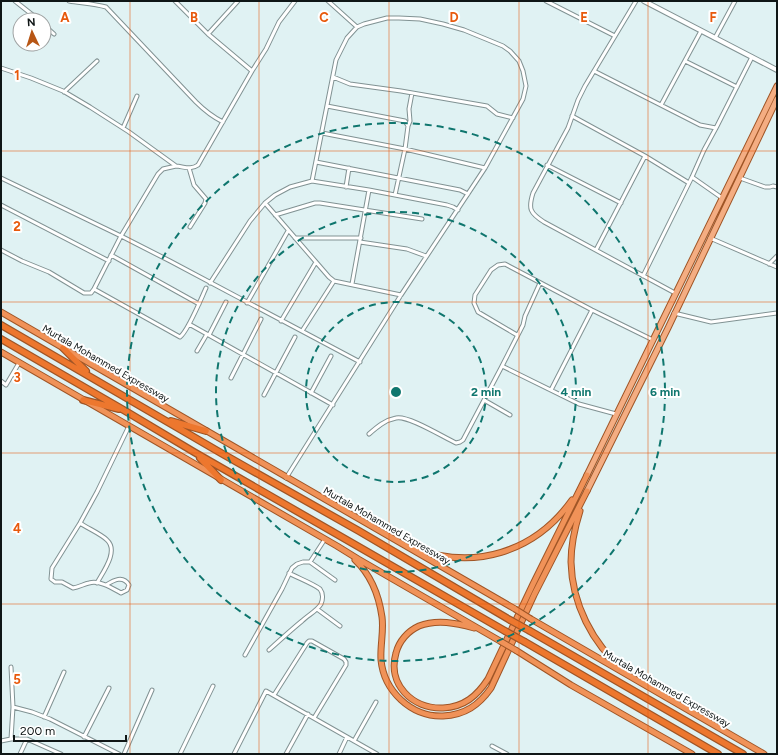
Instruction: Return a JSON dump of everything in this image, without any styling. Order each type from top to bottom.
[{"type":"highway","name":"Murtala Mohammed Expressway","points":[[1,312],[764,754]]},
{"type":"highway","name":"Murtala Mohammed Expressway","points":[[1,325],[743,754]]},
{"type":"highway","points":[[1,339],[718,754]]},
{"type":"highway","points":[[63,348],[92,377]]},
{"type":"highway","points":[[1,352],[221,480],[325,538],[571,685],[692,754]]},
{"type":"highway","points":[[83,400],[127,412]]},
{"type":"highway","points":[[162,418],[206,431]]},
{"type":"highway","points":[[194,452],[221,480]]},
{"type":"highway","points":[[398,541],[430,553],[457,558],[481,557],[508,550],[528,541],[549,525],[569,504],[587,475]]},
{"type":"highway","points":[[486,634],[465,626],[442,622],[426,624],[412,630],[399,643],[394,657],[394,672],[399,685],[403,691],[420,704],[433,707],[448,708],[455,706],[469,700],[479,692],[488,679],[587,475]]},
{"type":"highway","points":[[337,546],[358,563],[375,589],[382,619],[382,667],[388,683],[393,691],[405,704],[420,712],[439,716],[458,714],[478,704],[491,688],[534,595],[587,491]]},
{"type":"highway","points":[[587,491],[577,521],[572,547],[571,562],[576,592],[592,633],[608,655],[629,676]]},
{"type":"main road","points":[[587,475],[777,86]]},
{"type":"main road","points":[[587,491],[775,106],[777,99]]},
{"type":"street","points":[[15,1],[29,12]]},
{"type":"street","points":[[69,1],[106,7],[204,110],[223,122]]},
{"type":"street","points":[[175,1],[208,34],[252,71]]},
{"type":"street","points":[[208,34],[238,1]]},
{"type":"street","points":[[1,250],[22,261],[49,272],[84,293],[91,293],[121,236],[158,174],[163,169],[176,166],[194,168],[198,165],[266,49],[279,22],[295,1]]},
{"type":"street","points":[[328,1],[357,27]]},
{"type":"street","points":[[546,1],[615,36]]},
{"type":"street","points":[[636,1],[578,100],[568,128],[533,193],[530,207],[536,217],[544,222],[675,293]]},
{"type":"street","points":[[644,1],[777,70]]},
{"type":"street","points":[[715,38],[735,1]]},
{"type":"street","points":[[286,478],[426,256],[486,168],[523,99],[526,86],[519,61],[503,46],[464,30],[420,19],[387,18],[357,27],[347,38],[336,60],[312,181]]},
{"type":"street","points":[[661,106],[701,31]]},
{"type":"street","points":[[643,276],[704,150],[752,57]]},
{"type":"street","points":[[64,92],[97,61]]},
{"type":"street","points":[[685,61],[737,87]]},
{"type":"street","points":[[1,68],[63,91],[123,128],[176,166]]},
{"type":"street","points":[[594,71],[700,125],[716,128]]},
{"type":"street","points":[[333,77],[350,84],[487,106],[497,114],[513,118]]},
{"type":"street","points":[[395,195],[410,121],[409,109],[412,93]]},
{"type":"street","points":[[123,128],[137,96]]},
{"type":"street","points":[[327,106],[405,121],[408,126]]},
{"type":"street","points":[[572,116],[645,156],[689,183]]},
{"type":"street","points":[[322,133],[405,149],[486,168]]},
{"type":"street","points":[[596,250],[645,156]]},
{"type":"street","points":[[316,162],[460,190],[468,194]]},
{"type":"street","points":[[547,165],[621,203]]},
{"type":"street","points":[[189,168],[194,184],[206,199],[190,227]]},
{"type":"street","points":[[346,187],[349,168]]},
{"type":"street","points":[[692,177],[722,198]]},
{"type":"street","points":[[1,178],[121,236],[360,362]]},
{"type":"street","points":[[739,178],[765,188],[772,186],[777,187]]},
{"type":"street","points":[[210,283],[250,221],[270,198],[290,187],[312,181],[447,205],[458,210]]},
{"type":"street","points":[[352,284],[369,190]]},
{"type":"street","points":[[265,203],[288,231],[334,281],[401,295]]},
{"type":"street","points":[[275,215],[315,203],[320,203],[422,219]]},
{"type":"street","points":[[1,205],[109,261]]},
{"type":"street","points":[[247,303],[288,231]]},
{"type":"street","points":[[295,238],[361,238]]},
{"type":"street","points":[[710,238],[777,267]]},
{"type":"street","points":[[360,242],[407,250],[426,256]]},
{"type":"street","points":[[112,255],[199,304]]},
{"type":"street","points":[[769,264],[777,256]]},
{"type":"street","points":[[281,320],[316,262]]},
{"type":"street","points":[[517,335],[478,312],[474,303],[476,295],[491,270],[498,265],[505,264],[653,340]]},
{"type":"street","points":[[302,331],[334,281]]},
{"type":"street","points":[[369,434],[386,421],[397,417],[402,417],[456,443],[463,440],[523,325],[525,316],[540,283]]},
{"type":"street","points":[[94,289],[178,336],[181,336],[189,324],[206,288]]},
{"type":"street","points":[[197,351],[226,302]]},
{"type":"street","points":[[551,390],[592,310]]},
{"type":"street","points":[[674,313],[711,322],[777,313]]},
{"type":"street","points":[[231,378],[261,319]]},
{"type":"street","points":[[189,324],[333,405]]},
{"type":"street","points":[[264,395],[296,337]]},
{"type":"street","points":[[311,393],[331,356]]},
{"type":"street","points":[[6,385],[20,363]]},
{"type":"street","points":[[502,366],[580,404],[616,414]]},
{"type":"street","points":[[1,381],[6,385]]},
{"type":"street","points":[[1,385],[6,385]]},
{"type":"street","points":[[484,400],[510,415]]},
{"type":"street","points":[[106,585],[114,580],[123,580],[129,585],[127,590],[121,592],[97,582],[90,582],[73,588],[62,582],[55,582],[51,578],[52,568],[97,492],[129,426]]},
{"type":"street","points":[[80,523],[106,539],[112,549],[111,557],[97,582]]},
{"type":"street","points":[[310,562],[325,538]]},
{"type":"street","points":[[245,655],[292,568],[303,562],[310,562],[335,580]]},
{"type":"street","points":[[269,650],[317,609],[323,597],[320,589],[289,574]]},
{"type":"street","points":[[317,609],[340,626]]},
{"type":"street","points":[[274,695],[309,641],[312,641],[344,659],[346,665],[314,718]]},
{"type":"street","points":[[11,667],[13,707],[11,739]]},
{"type":"street","points":[[44,717],[64,672]]},
{"type":"street","points":[[180,754],[213,686]]},
{"type":"street","points":[[84,737],[109,688]]},
{"type":"street","points":[[124,754],[152,690]]},
{"type":"street","points":[[234,754],[266,691],[377,754]]},
{"type":"street","points":[[354,741],[376,702]]},
{"type":"street","points":[[13,707],[44,717],[119,754]]},
{"type":"street","points":[[286,754],[308,714]]},
{"type":"street","points":[[339,754],[347,737]]},
{"type":"street","points":[[1,741],[11,739],[27,739],[61,754]]},
{"type":"street","points":[[20,754],[27,739]]},
{"type":"street","points":[[492,746],[507,754]]}]
